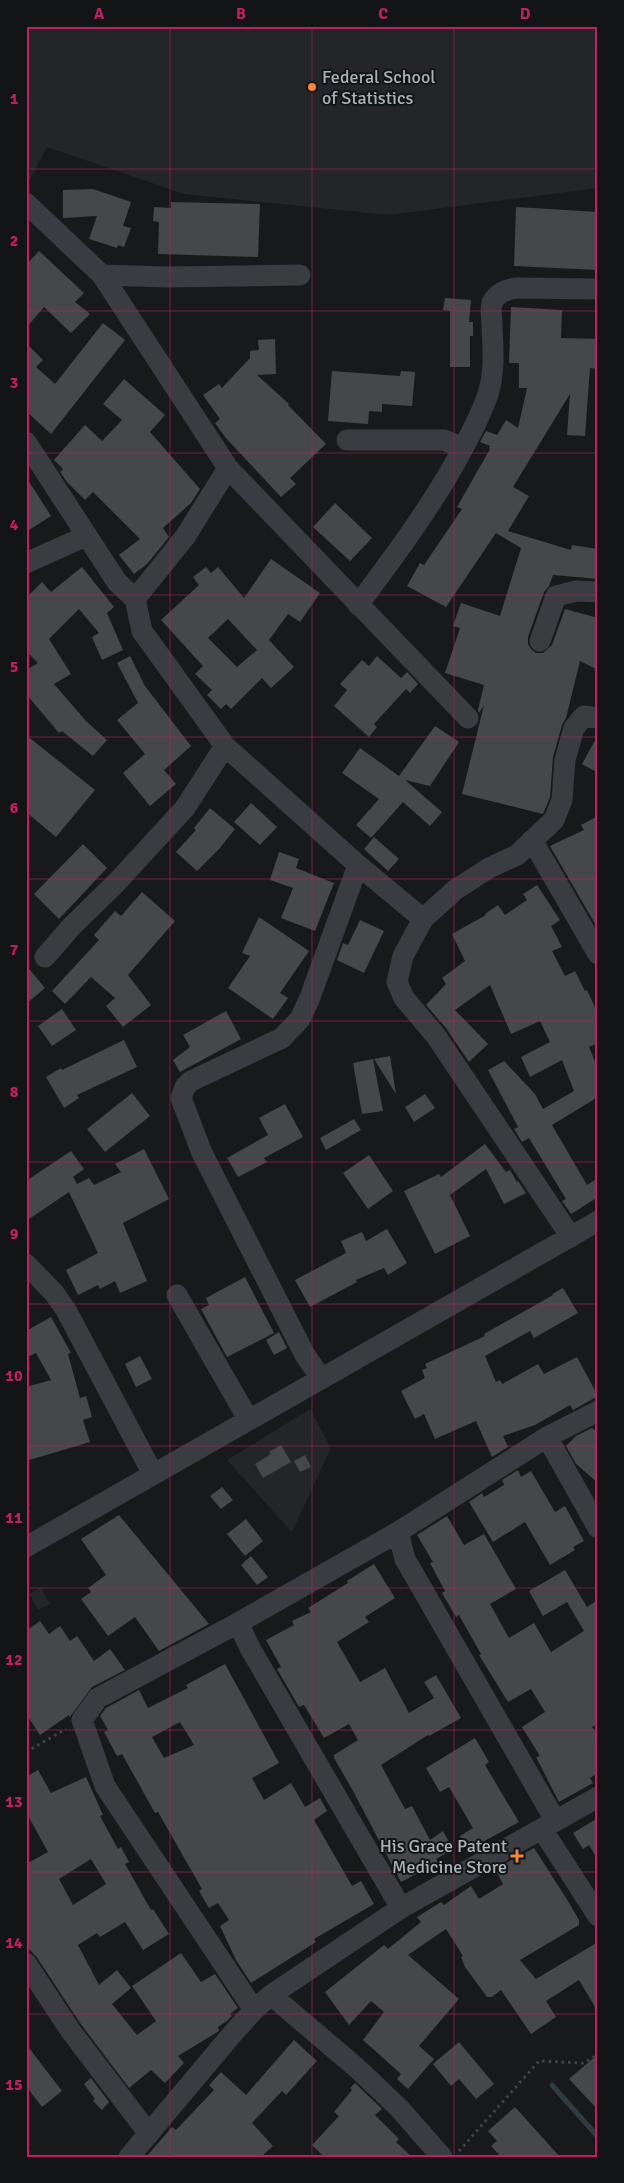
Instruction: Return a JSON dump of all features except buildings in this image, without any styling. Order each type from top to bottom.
[{"type":"street","points":[[26,203],[102,275],[228,468],[468,718]]},
{"type":"street","points":[[102,275],[168,277],[300,276]]},
{"type":"street","points":[[358,605],[413,532],[463,448],[485,403],[492,383],[492,304],[498,296],[506,289],[517,288],[598,289]]},
{"type":"street","points":[[347,440],[444,440],[463,448]]},
{"type":"street","points":[[26,442],[37,455],[86,536],[117,582],[135,599],[142,631],[225,746],[358,865],[423,920]]},
{"type":"street","points":[[135,599],[185,537],[228,468]]},
{"type":"street","points":[[26,563],[86,536]]},
{"type":"street","points":[[540,641],[556,596],[576,591],[598,592]]},
{"type":"street","points":[[571,1237],[436,1036],[404,998],[397,982],[403,956],[423,920],[455,890],[489,868],[517,855],[554,820],[562,800],[564,760],[574,728],[584,716],[598,718]]},
{"type":"street","points":[[45,957],[71,927],[185,808],[225,746]]},
{"type":"street","points":[[532,840],[598,954]]},
{"type":"street","points":[[321,1378],[305,1355],[202,1152],[181,1098],[185,1087],[191,1081],[282,1038],[300,1018],[309,1000],[358,865]]},
{"type":"street","points":[[26,1547],[598,1221]]},
{"type":"street","points":[[26,1264],[54,1293],[66,1310],[153,1474]]},
{"type":"street","points":[[177,1295],[248,1419]]},
{"type":"street","points":[[254,2010],[105,1786],[82,1720],[98,1698],[238,1623],[398,1532],[547,1438],[598,1411]]},
{"type":"street","points":[[547,1438],[598,1528]]},
{"type":"street","points":[[398,1532],[405,1559],[598,1916]]},
{"type":"street","points":[[238,1623],[250,1648],[401,1908]]},
{"type":"street","points":[[129,2157],[254,2010],[271,1995],[401,1908],[598,1797]]},
{"type":"street","points":[[26,1963],[70,2030],[149,2134]]},
{"type":"street","points":[[271,1995],[399,2108],[442,2157]]},
{"type":"path","points":[[26,1752],[82,1720]]},
{"type":"path","points":[[454,2157],[539,2061],[583,2063],[598,2055]]},
{"type":"shaded area","name":"Federal School of Statistics","points":[[26,26],[598,26],[598,188],[389,215],[184,194],[47,147],[26,187]]},
{"type":"shaded area","points":[[310,1409],[331,1448],[292,1532],[227,1460]]},
{"type":"shaded area","points":[[41,1587],[50,1604],[38,1610],[29,1594]]},
{"type":"waterway","points":[[552,2085],[598,2137]]},
{"type":"place","name":"Federal School of Statistics","points":[[312,87]]},
{"type":"place","name":"His Grace Patent Medicine Store","points":[[517,1856]]}]
